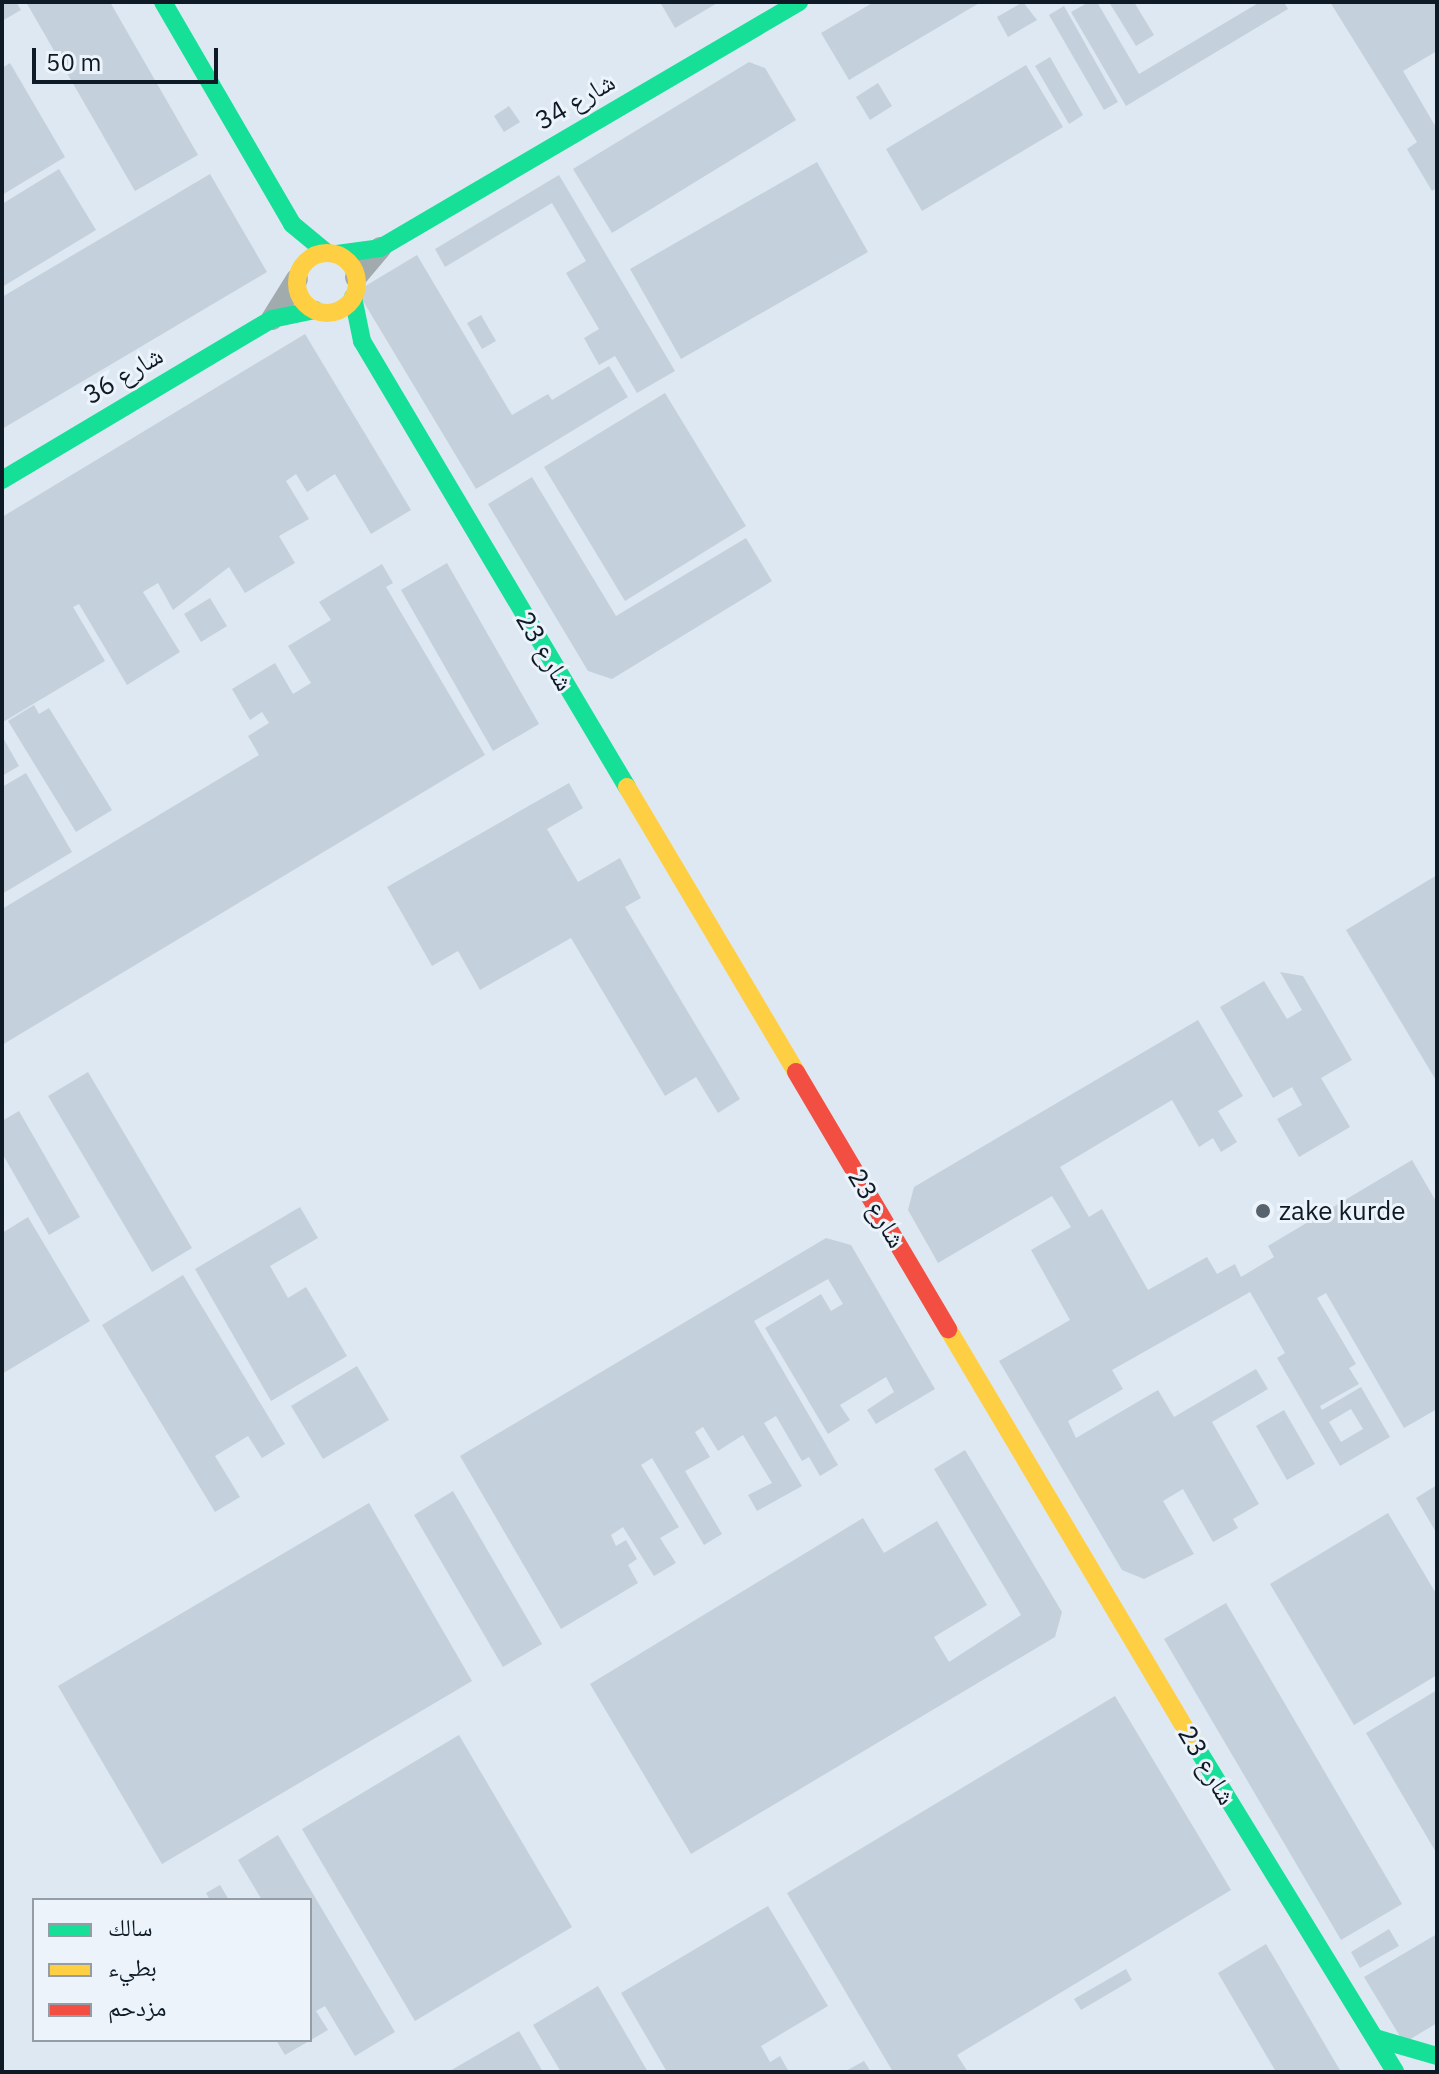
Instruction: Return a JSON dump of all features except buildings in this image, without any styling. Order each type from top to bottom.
[{"type":"street","points":[[163,2],[292,224],[332,254],[354,287],[341,309],[319,311],[301,297],[292,224]]},
{"type":"street","name":"شارع 34","points":[[332,254],[380,248],[799,2]]},
{"type":"street","name":"شارع 34","points":[[354,287],[380,248]]},
{"type":"street","points":[[298,275],[316,255],[332,254]]},
{"type":"street","name":"شارع 36","points":[[272,319],[298,275]]},
{"type":"street","name":"شارع 23","points":[[354,287],[362,341],[1323,1961],[1395,2072]]},
{"type":"street","name":"شارع 36","points":[[2,480],[272,319],[319,311]]},
{"type":"street","name":"شارع 23","points":[[319,311],[362,341]]},
{"type":"street","points":[[1369,2072],[1375,2038],[1437,2056]]},
{"type":"traffic: fast","points":[[163,2],[292,224],[327,253]]},
{"type":"traffic: fast","points":[[337,254],[380,248],[799,2]]},
{"type":"traffic: fast","points":[[353,297],[362,341],[627,787]]},
{"type":"traffic: fast","points":[[2,480],[272,319],[315,310]]},
{"type":"traffic: fast","points":[[1195,1745],[1395,2072]]},
{"type":"traffic: fast","points":[[1375,2038],[1437,2056]]},
{"type":"traffic: slow","points":[[327,253],[348,262],[357,283],[348,304],[327,313],[306,304],[297,283],[306,262],[327,253]]},
{"type":"traffic: slow","points":[[627,787],[796,1072]]},
{"type":"traffic: slow","points":[[948,1329],[1195,1745]]},
{"type":"traffic: jam","points":[[796,1072],[948,1329]]},
{"type":"place","name":"zake kurde","points":[[1263,1211]]}]
